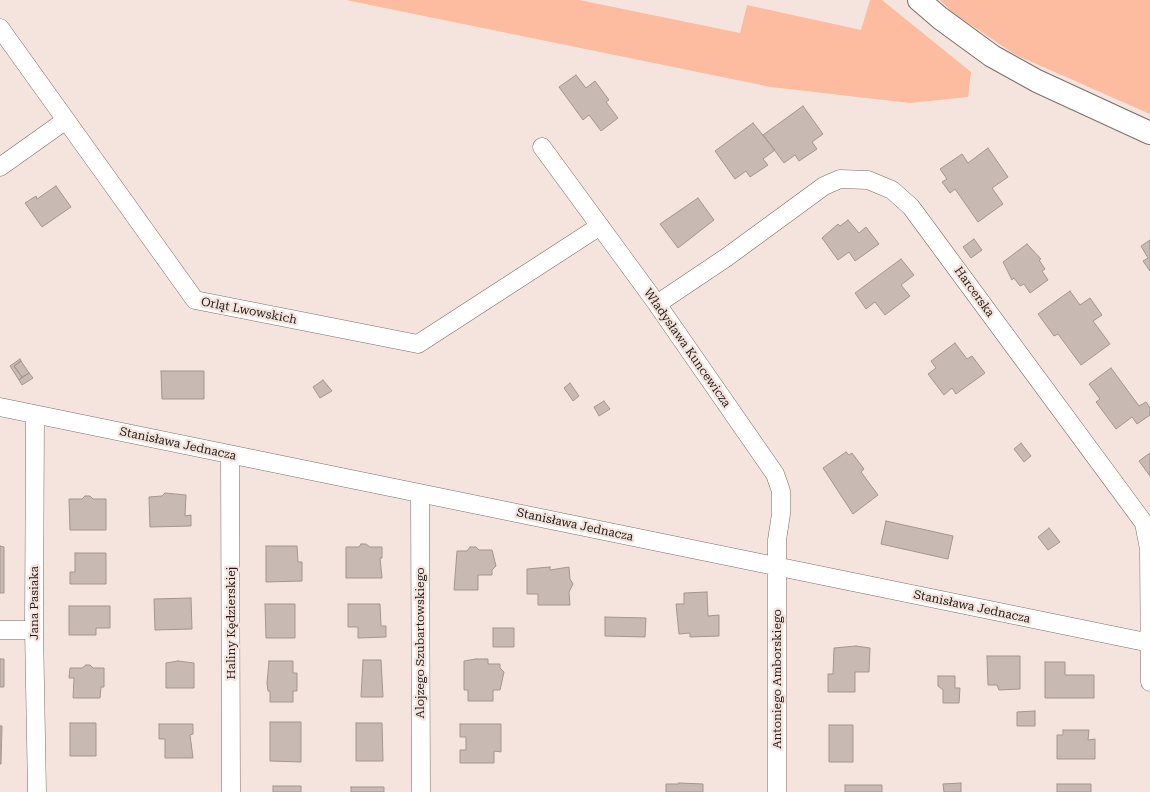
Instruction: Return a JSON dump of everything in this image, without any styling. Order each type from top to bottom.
[{"type":"street","points":[[919,0],[992,56],[1037,81],[1150,133]]},
{"type":"street","name":"Orląt Lwowskich","points":[[0,28],[195,300],[418,344],[600,226]]},
{"type":"street","points":[[0,168],[66,120]]},
{"type":"street","name":"Władysława Kuncewicza","points":[[542,147],[657,304],[775,474],[781,491],[777,567]]},
{"type":"street","name":"Harcerska","points":[[657,304],[727,257],[824,186],[840,178],[868,180],[892,190],[917,214],[1144,523],[1150,549],[1150,682]]},
{"type":"street","name":"Stanisława Jednacza","points":[[0,407],[1150,643]]},
{"type":"street","name":"Jana Pasiaka","points":[[35,414],[34,630],[37,792]]},
{"type":"street","name":"Haliny Kędzierskiej","points":[[230,455],[231,792]]},
{"type":"street","name":"Alojzego Szubartowskiego","points":[[420,494],[421,792]]},
{"type":"street","name":"Antoniego Amborskiego","points":[[777,567],[777,792]]},
{"type":"street","points":[[0,630],[34,630]]},
{"type":"shaded area","points":[[346,0],[579,0],[740,33],[747,5],[861,30],[870,0],[882,0],[971,72],[968,97],[910,103],[771,87]]},
{"type":"shaded area","points":[[940,0],[1150,0],[1150,114],[1016,55],[953,13]]},
{"type":"building","points":[[576,75],[586,88],[595,81],[609,100],[606,102],[618,118],[601,131],[589,115],[583,120],[559,87]]},
{"type":"building","points":[[803,106],[823,134],[812,142],[817,149],[799,161],[795,155],[784,163],[763,135]]},
{"type":"building","points":[[753,123],[775,150],[763,159],[768,165],[750,177],[746,171],[735,179],[715,151]]},
{"type":"building","points":[[988,148],[1008,177],[992,188],[1003,204],[978,222],[955,189],[950,193],[942,182],[947,179],[940,169],[962,154],[968,163]]},
{"type":"building","points":[[56,186],[71,207],[42,227],[25,203],[36,196],[37,199]]},
{"type":"building","points":[[698,198],[714,220],[678,248],[660,224]]},
{"type":"building","points":[[848,220],[859,233],[866,227],[879,244],[855,261],[849,252],[838,260],[822,238],[838,224],[840,226]]},
{"type":"building","points":[[974,239],[982,250],[971,258],[963,247]]},
{"type":"building","points":[[1150,240],[1150,271],[1143,261],[1148,258],[1141,246]]},
{"type":"building","points":[[1027,244],[1041,259],[1039,260],[1045,269],[1042,271],[1048,280],[1030,293],[1024,284],[1020,286],[1014,278],[1012,280],[1003,262]]},
{"type":"building","points":[[901,259],[914,275],[901,285],[910,296],[885,315],[875,302],[866,309],[855,293]]},
{"type":"building","points":[[1070,291],[1080,305],[1090,298],[1102,315],[1093,321],[1110,344],[1081,365],[1058,334],[1054,336],[1038,314]]},
{"type":"building","points":[[955,343],[967,359],[972,356],[985,373],[956,394],[952,388],[944,395],[928,374],[936,368],[931,361]]},
{"type":"building","points":[[20,359],[21,361],[14,366],[22,377],[19,380],[10,366]]},
{"type":"building","points":[[21,361],[29,373],[22,377],[14,366]]},
{"type":"building","points":[[1111,368],[1139,406],[1146,402],[1150,408],[1150,415],[1137,424],[1132,417],[1116,429],[1096,402],[1100,399],[1089,384]]},
{"type":"building","points":[[161,371],[204,371],[204,399],[162,399]]},
{"type":"building","points":[[29,373],[33,378],[22,385],[19,380]]},
{"type":"building","points":[[323,380],[332,391],[320,398],[313,387]]},
{"type":"building","points":[[570,383],[579,396],[573,401],[564,388]]},
{"type":"building","points":[[604,401],[610,409],[599,416],[594,407]]},
{"type":"building","points":[[1021,443],[1031,456],[1024,462],[1014,449]]},
{"type":"building","points":[[846,452],[849,455],[852,453],[864,469],[861,472],[878,495],[853,514],[823,468]]},
{"type":"building","points":[[1150,453],[1150,476],[1139,461]]},
{"type":"building","points":[[165,493],[186,495],[185,516],[191,515],[191,526],[150,527],[149,497],[162,496]]},
{"type":"building","points":[[85,496],[90,496],[93,499],[106,499],[106,530],[70,530],[69,499],[82,499]]},
{"type":"building","points":[[886,521],[953,536],[948,559],[881,544]]},
{"type":"building","points":[[1049,528],[1060,542],[1048,550],[1038,537]]},
{"type":"building","points":[[361,544],[366,544],[370,547],[382,547],[382,558],[380,558],[382,578],[346,578],[346,547],[359,547]]},
{"type":"building","points":[[0,546],[4,547],[4,593],[0,593]]},
{"type":"building","points":[[266,546],[297,546],[298,562],[302,562],[302,581],[266,582]]},
{"type":"building","points":[[470,547],[476,547],[479,550],[492,550],[496,566],[492,570],[492,575],[478,575],[478,590],[454,590],[457,551],[467,551]]},
{"type":"building","points":[[75,553],[106,553],[106,584],[70,584],[70,572],[75,572]]},
{"type":"building","points":[[550,567],[550,570],[569,567],[570,579],[573,584],[569,592],[570,605],[538,605],[538,594],[527,594],[527,569]]},
{"type":"building","points":[[707,592],[708,616],[719,615],[719,636],[690,637],[690,633],[679,634],[676,604],[684,604],[684,593]]},
{"type":"building","points":[[191,598],[192,629],[155,630],[154,599]]},
{"type":"building","points":[[265,604],[295,604],[295,638],[266,638]]},
{"type":"building","points":[[348,604],[380,604],[381,626],[386,626],[386,637],[358,638],[358,627],[348,627]]},
{"type":"building","points":[[69,606],[110,606],[110,628],[96,628],[96,635],[69,635]]},
{"type":"building","points":[[605,617],[646,618],[645,637],[605,636]]},
{"type":"building","points":[[493,628],[514,628],[514,647],[493,647]]},
{"type":"building","points":[[856,646],[870,648],[869,672],[855,672],[855,692],[828,692],[828,674],[833,674],[834,648]]},
{"type":"building","points":[[987,656],[1020,656],[1020,689],[999,690],[997,685],[988,685]]},
{"type":"building","points":[[0,659],[4,659],[4,687],[0,687]]},
{"type":"building","points":[[488,659],[488,664],[500,664],[500,668],[504,672],[500,690],[493,690],[493,701],[468,701],[468,690],[464,690],[464,661]]},
{"type":"building","points":[[363,660],[381,660],[383,697],[361,697]]},
{"type":"building","points":[[178,661],[194,663],[194,688],[166,688],[166,663]]},
{"type":"building","points":[[269,661],[293,661],[293,673],[297,673],[297,691],[293,691],[293,702],[270,702],[270,691],[268,691],[267,683]]},
{"type":"building","points":[[1045,662],[1065,662],[1065,675],[1094,675],[1094,698],[1045,698]]},
{"type":"building","points":[[90,665],[93,668],[104,668],[104,687],[101,687],[100,698],[73,698],[74,678],[69,678],[70,668],[82,668]]},
{"type":"building","points":[[938,676],[955,676],[955,688],[960,688],[959,703],[943,703],[943,690],[938,686]]},
{"type":"building","points":[[1035,711],[1035,726],[1017,726],[1017,712]]},
{"type":"building","points":[[270,722],[301,722],[301,762],[270,761]]},
{"type":"building","points":[[70,723],[96,723],[96,756],[70,756]]},
{"type":"building","points":[[356,723],[382,723],[383,761],[356,761]]},
{"type":"building","points":[[159,724],[193,724],[193,734],[190,735],[193,758],[165,758],[165,739],[159,739]]},
{"type":"building","points":[[460,724],[501,724],[501,752],[494,751],[494,763],[460,763],[460,750],[466,750],[466,737],[460,737]]},
{"type":"building","points":[[829,725],[853,725],[853,762],[829,762]]},
{"type":"building","points":[[0,726],[2,726],[1,764],[0,764]]},
{"type":"building","points":[[1063,730],[1089,730],[1088,740],[1095,739],[1095,759],[1057,759],[1057,735],[1063,735]]},
{"type":"building","points":[[961,783],[961,792],[944,792],[943,784]]},
{"type":"building","points":[[666,784],[703,784],[703,792],[666,792]]},
{"type":"building","points":[[1057,784],[1091,784],[1091,792],[1057,792]]},
{"type":"building","points":[[845,785],[882,785],[882,792],[845,792]]},
{"type":"building","points":[[273,786],[301,786],[301,792],[273,792]]},
{"type":"building","points":[[351,787],[384,787],[384,792],[351,792]]}]
